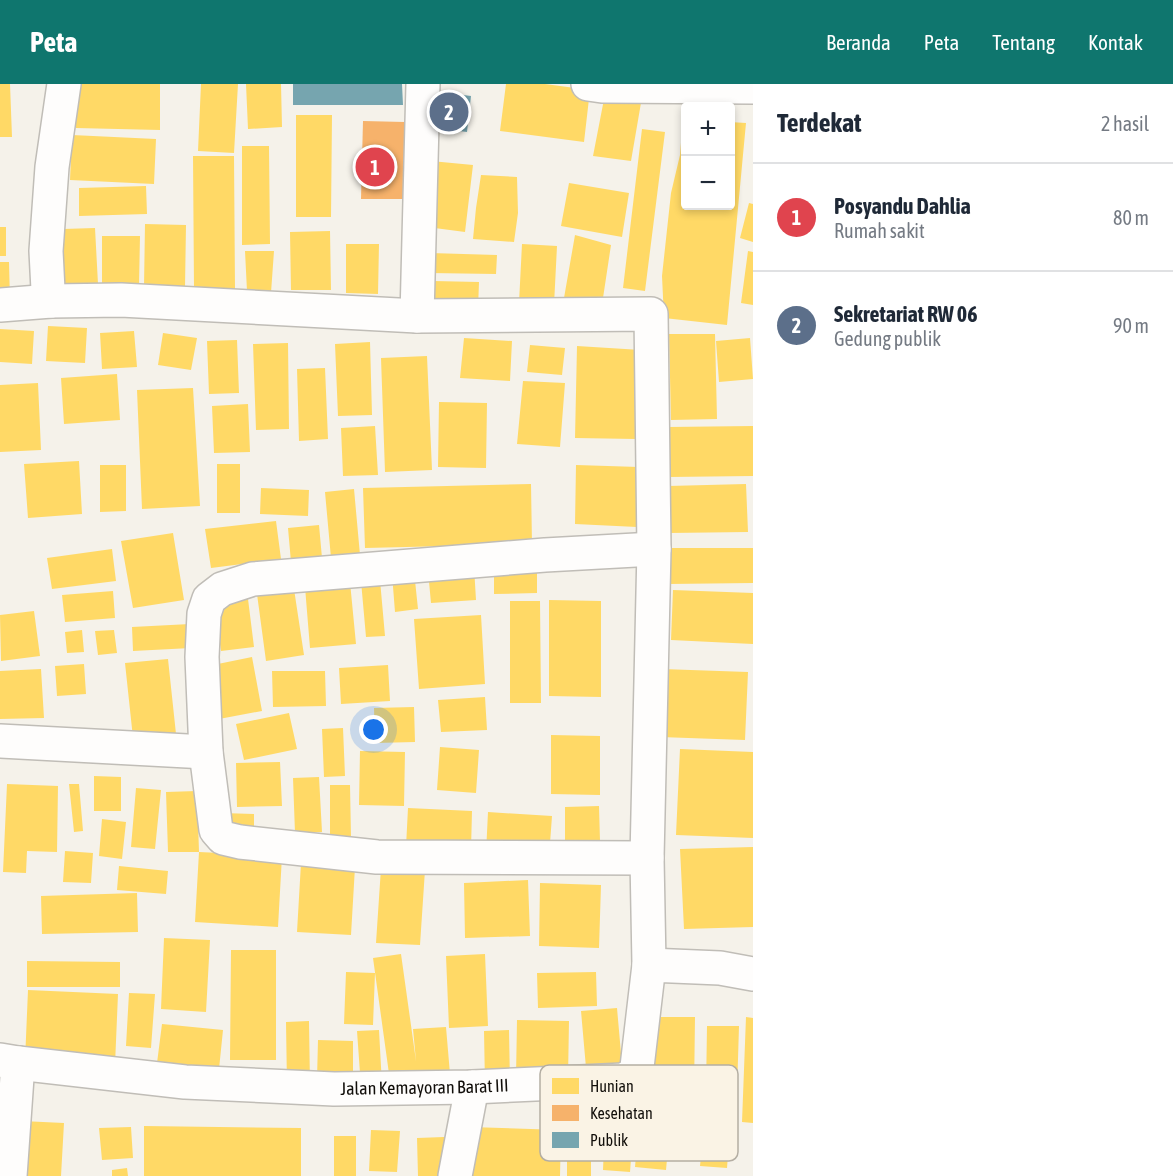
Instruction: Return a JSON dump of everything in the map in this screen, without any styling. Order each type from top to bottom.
[{"type":"street","points":[[51,301],[48,290],[46,251],[52,166],[64,84]]},
{"type":"street","points":[[417,316],[423,84]]},
{"type":"street","points":[[588,84],[753,87]]},
{"type":"street","points":[[0,305],[51,301],[121,300],[417,316],[651,314],[654,549],[647,858],[649,965],[720,968],[753,974]]},
{"type":"street","points":[[647,858],[377,856],[240,842],[223,838],[216,830],[206,752],[202,657],[204,614],[209,599],[222,589],[253,579],[545,555],[654,549]]},
{"type":"street","points":[[0,741],[206,752]]},
{"type":"street","name":"Jalan Kemayoran Barat III","points":[[637,1065],[649,965]]},
{"type":"street","points":[[9,1061],[9,1176]]},
{"type":"street","name":"Jalan Kemayoran Barat III","points":[[9,1061],[185,1082],[334,1089],[540,1084]]},
{"type":"street","points":[[455,1176],[472,1087]]},
{"type":"building: Hunian","points":[[0,84],[10,84],[12,137],[0,137]]},
{"type":"building: Hunian","points":[[76,84],[160,84],[160,130],[76,128]]},
{"type":"building: Hunian","points":[[201,84],[238,84],[234,153],[198,151]]},
{"type":"building: Hunian","points":[[246,84],[281,84],[282,127],[248,129]]},
{"type":"building: Hunian","points":[[506,84],[545,84],[590,90],[584,142],[500,131]]},
{"type":"building: Hunian","points":[[605,94],[642,97],[631,161],[593,156]]},
{"type":"building: Hunian","points":[[296,115],[332,115],[331,217],[296,217]]},
{"type":"building: Hunian","points":[[735,122],[746,123],[727,325],[664,318],[662,276],[671,193],[681,143],[681,210],[735,210]]},
{"type":"building: Hunian","points":[[642,129],[665,132],[645,291],[623,288]]},
{"type":"building: Hunian","points":[[72,135],[156,139],[154,184],[70,180]]},
{"type":"building: Hunian","points":[[242,146],[269,146],[270,244],[242,245]]},
{"type":"building: Hunian","points":[[193,156],[234,156],[235,289],[194,288]]},
{"type":"building: Hunian","points":[[431,161],[473,165],[465,232],[427,227]]},
{"type":"building: Hunian","points":[[481,175],[517,177],[518,213],[514,242],[473,239]]},
{"type":"building: Hunian","points":[[569,183],[629,193],[622,237],[561,226]]},
{"type":"building: Hunian","points":[[146,186],[147,214],[79,216],[79,188]]},
{"type":"building: Hunian","points":[[749,203],[753,204],[753,242],[740,238]]},
{"type":"building: Hunian","points":[[145,224],[186,225],[185,287],[144,287]]},
{"type":"building: Hunian","points":[[0,227],[6,227],[6,256],[0,256]]},
{"type":"building: Hunian","points":[[95,228],[98,284],[62,286],[63,229]]},
{"type":"building: Hunian","points":[[330,231],[331,290],[291,290],[290,232]]},
{"type":"building: Hunian","points":[[575,235],[611,245],[603,298],[564,298]]},
{"type":"building: Hunian","points":[[102,236],[140,236],[139,286],[102,286]]},
{"type":"building: Hunian","points":[[346,244],[379,244],[378,294],[346,293]]},
{"type":"building: Hunian","points":[[522,244],[557,246],[554,305],[519,303]]},
{"type":"building: Hunian","points":[[245,251],[274,251],[271,293],[247,291]]},
{"type":"building: Hunian","points":[[748,251],[753,252],[753,305],[741,303]]},
{"type":"building: Hunian","points":[[430,253],[497,255],[496,274],[429,273]]},
{"type":"building: Hunian","points":[[0,262],[9,262],[10,301],[0,301]]},
{"type":"building: Hunian","points":[[433,281],[479,282],[478,309],[432,307]]},
{"type":"building: Hunian","points":[[48,326],[87,328],[85,363],[46,361]]},
{"type":"building: Hunian","points":[[0,329],[34,331],[32,364],[0,362]]},
{"type":"building: Hunian","points":[[134,331],[137,367],[102,369],[100,333]]},
{"type":"building: Hunian","points":[[163,333],[197,338],[191,370],[158,365]]},
{"type":"building: Hunian","points":[[669,334],[715,334],[717,419],[671,420]]},
{"type":"building: Hunian","points":[[464,338],[512,341],[510,381],[460,378]]},
{"type":"building: Hunian","points":[[750,338],[753,379],[719,382],[716,341]]},
{"type":"building: Hunian","points":[[237,340],[239,393],[209,394],[207,341]]},
{"type":"building: Hunian","points":[[370,342],[372,415],[338,416],[335,344]]},
{"type":"building: Hunian","points":[[288,343],[289,429],[256,430],[253,344]]},
{"type":"building: Hunian","points":[[530,345],[565,348],[562,375],[527,372]]},
{"type":"building: Hunian","points":[[577,346],[641,350],[636,439],[575,438]]},
{"type":"building: Hunian","points":[[427,356],[432,470],[385,472],[381,358]]},
{"type":"building: Hunian","points":[[325,368],[328,439],[299,441],[297,369]]},
{"type":"building: Hunian","points":[[117,374],[120,420],[64,424],[61,378]]},
{"type":"building: Hunian","points":[[523,381],[565,383],[560,447],[517,444]]},
{"type":"building: Hunian","points":[[38,383],[41,450],[0,452],[0,385]]},
{"type":"building: Hunian","points":[[193,388],[200,506],[142,509],[137,390]]},
{"type":"building: Hunian","points":[[439,402],[487,403],[486,468],[438,467]]},
{"type":"building: Hunian","points":[[248,404],[250,452],[214,453],[212,406]]},
{"type":"building: Hunian","points":[[375,426],[378,475],[343,476],[341,428]]},
{"type":"building: Hunian","points":[[753,426],[753,476],[669,477],[668,427]]},
{"type":"building: Hunian","points":[[79,461],[82,514],[28,518],[24,464]]},
{"type":"building: Hunian","points":[[217,464],[240,464],[240,513],[217,513]]},
{"type":"building: Hunian","points":[[100,465],[126,465],[126,511],[100,512]]},
{"type":"building: Hunian","points":[[576,465],[639,467],[637,527],[575,524]]},
{"type":"building: Hunian","points":[[531,484],[532,544],[365,548],[363,488]]},
{"type":"building: Hunian","points":[[746,484],[748,532],[669,533],[668,486]]},
{"type":"building: Hunian","points":[[261,488],[309,490],[308,516],[260,514]]},
{"type":"building: Hunian","points":[[354,489],[360,555],[331,558],[325,492]]},
{"type":"building: Hunian","points":[[276,521],[281,559],[211,568],[205,529]]},
{"type":"building: Hunian","points":[[319,525],[322,558],[291,562],[288,528]]},
{"type":"building: Hunian","points":[[173,533],[184,600],[133,608],[121,541]]},
{"type":"building: Hunian","points":[[668,548],[753,548],[753,583],[668,584]]},
{"type":"building: Hunian","points":[[112,549],[116,581],[52,589],[47,558]]},
{"type":"building: Hunian","points":[[537,566],[537,593],[494,594],[494,567]]},
{"type":"building: Hunian","points":[[474,567],[476,600],[431,603],[428,571]]},
{"type":"building: Hunian","points":[[414,571],[418,609],[395,612],[392,574]]},
{"type":"building: Hunian","points":[[380,580],[385,636],[366,637],[361,581]]},
{"type":"building: Hunian","points":[[350,582],[356,644],[310,648],[305,587]]},
{"type":"building: Hunian","points":[[294,589],[304,655],[266,661],[257,594]]},
{"type":"building: Hunian","points":[[673,590],[753,593],[753,644],[671,640]]},
{"type":"building: Hunian","points":[[113,591],[115,618],[65,622],[62,595]]},
{"type":"building: Hunian","points":[[248,599],[254,647],[221,651],[214,603]]},
{"type":"building: Hunian","points":[[549,600],[601,601],[601,697],[549,696]]},
{"type":"building: Hunian","points":[[510,601],[540,601],[541,703],[510,703]]},
{"type":"building: Hunian","points":[[34,611],[40,656],[1,661],[0,615]]},
{"type":"building: Hunian","points":[[481,615],[485,684],[419,689],[414,619]]},
{"type":"building: Hunian","points":[[190,624],[191,648],[133,651],[132,627]]},
{"type":"building: Hunian","points":[[82,630],[84,652],[67,653],[65,632]]},
{"type":"building: Hunian","points":[[114,630],[117,653],[98,655],[95,631]]},
{"type":"building: Hunian","points":[[252,657],[262,711],[219,719],[208,666]]},
{"type":"building: Hunian","points":[[168,659],[176,734],[133,738],[125,663]]},
{"type":"building: Hunian","points":[[84,664],[86,694],[57,696],[55,666]]},
{"type":"building: Hunian","points":[[388,665],[390,701],[341,704],[339,668]]},
{"type":"building: Hunian","points":[[41,669],[44,718],[0,719],[0,671]]},
{"type":"building: Hunian","points":[[662,669],[748,672],[745,740],[660,737]]},
{"type":"building: Hunian","points":[[272,671],[325,671],[326,706],[273,707]]},
{"type":"building: Hunian","points":[[485,697],[487,730],[441,732],[438,700]]},
{"type":"building: Hunian","points":[[414,707],[415,742],[375,743],[374,708]]},
{"type":"building: Hunian","points":[[289,713],[297,749],[244,760],[236,724]]},
{"type":"building: Hunian","points":[[343,728],[345,776],[324,777],[322,729]]},
{"type":"building: Hunian","points":[[551,735],[600,736],[600,795],[551,794]]},
{"type":"building: Hunian","points":[[440,747],[479,750],[476,793],[437,790]]},
{"type":"building: Hunian","points":[[680,749],[753,752],[753,838],[676,835]]},
{"type":"building: Hunian","points":[[360,751],[405,752],[404,806],[359,805]]},
{"type":"building: Hunian","points":[[280,762],[282,806],[237,807],[236,763]]},
{"type":"building: Hunian","points":[[94,776],[121,777],[121,811],[94,811]]},
{"type":"building: Hunian","points":[[319,777],[322,832],[295,833],[293,778]]},
{"type":"building: Hunian","points":[[7,784],[58,786],[57,852],[27,851],[26,873],[3,872]]},
{"type":"building: Hunian","points":[[69,784],[79,784],[83,831],[74,832]]},
{"type":"building: Hunian","points":[[330,785],[350,785],[351,838],[330,838]]},
{"type":"building: Hunian","points":[[136,788],[161,790],[155,849],[131,847]]},
{"type":"building: Hunian","points":[[197,791],[199,852],[168,852],[166,792]]},
{"type":"building: Hunian","points":[[599,806],[600,841],[565,842],[565,807]]},
{"type":"building: Hunian","points":[[408,808],[472,811],[471,850],[406,847]]},
{"type":"building: Hunian","points":[[488,812],[552,816],[549,857],[486,853]]},
{"type":"building: Hunian","points":[[222,813],[254,814],[254,831],[222,831]]},
{"type":"building: Hunian","points":[[102,819],[126,822],[122,859],[99,856]]},
{"type":"building: Hunian","points":[[753,847],[753,927],[684,929],[680,849]]},
{"type":"building: Hunian","points":[[65,851],[93,853],[91,883],[63,882]]},
{"type":"building: Hunian","points":[[199,852],[282,856],[278,927],[195,922]]},
{"type":"building: Hunian","points":[[301,863],[355,867],[351,935],[297,932]]},
{"type":"building: Hunian","points":[[119,866],[168,871],[166,894],[117,890]]},
{"type":"building: Hunian","points":[[381,868],[425,870],[420,945],[376,943]]},
{"type":"building: Hunian","points":[[528,880],[530,936],[465,938],[464,883]]},
{"type":"building: Hunian","points":[[540,883],[601,885],[599,948],[539,946]]},
{"type":"building: Hunian","points":[[137,893],[138,932],[42,934],[41,896]]},
{"type":"building: Hunian","points":[[164,938],[210,940],[206,1012],[161,1009]]},
{"type":"building: Hunian","points":[[231,950],[276,950],[276,1060],[230,1060]]},
{"type":"building: Hunian","points":[[401,954],[416,1061],[413,1029],[446,1027],[450,1074],[390,1081],[373,958]]},
{"type":"building: Hunian","points":[[485,954],[488,1026],[449,1028],[446,956]]},
{"type":"building: Hunian","points":[[27,961],[120,962],[120,987],[27,987]]},
{"type":"building: Hunian","points":[[346,972],[375,973],[373,1025],[344,1024]]},
{"type":"building: Hunian","points":[[596,972],[597,1006],[538,1008],[537,973]]},
{"type":"building: Hunian","points":[[28,990],[118,994],[115,1065],[25,1061]]},
{"type":"building: Hunian","points":[[129,993],[155,994],[151,1048],[126,1046]]},
{"type":"building: Hunian","points":[[617,1008],[622,1065],[586,1065],[581,1011]]},
{"type":"building: Hunian","points":[[650,1017],[695,1017],[694,1065],[650,1065]]},
{"type":"building: Hunian","points":[[746,1017],[753,1018],[753,1123],[742,1122]]},
{"type":"building: Hunian","points":[[517,1020],[569,1021],[568,1065],[540,1065],[540,1077],[516,1077]]},
{"type":"building: Hunian","points":[[309,1021],[310,1086],[287,1086],[286,1022]]},
{"type":"building: Hunian","points":[[162,1024],[223,1030],[219,1069],[157,1063]]},
{"type":"building: Hunian","points":[[707,1026],[739,1026],[738,1065],[706,1065]]},
{"type":"building: Hunian","points":[[379,1030],[382,1085],[361,1087],[357,1031]]},
{"type":"building: Hunian","points":[[509,1030],[510,1084],[485,1085],[484,1031]]},
{"type":"building: Hunian","points":[[318,1040],[353,1041],[353,1080],[317,1079]]},
{"type":"building: Hunian","points":[[22,1121],[64,1123],[61,1176],[19,1176]]},
{"type":"building: Hunian","points":[[144,1126],[301,1128],[301,1176],[144,1176]]},
{"type":"building: Hunian","points":[[131,1127],[133,1158],[102,1160],[99,1128]]},
{"type":"building: Hunian","points":[[470,1127],[540,1129],[540,1161],[560,1161],[560,1176],[469,1176]]},
{"type":"building: Hunian","points":[[371,1130],[400,1131],[397,1172],[369,1171]]},
{"type":"building: Hunian","points":[[334,1136],[356,1136],[356,1176],[334,1176]]},
{"type":"building: Hunian","points":[[444,1137],[444,1176],[418,1176],[417,1138]]},
{"type":"building: Hunian","points":[[567,1161],[591,1161],[591,1176],[567,1176]]},
{"type":"building: Hunian","points":[[603,1161],[631,1161],[630,1172],[603,1170]]},
{"type":"building: Hunian","points":[[636,1161],[667,1161],[666,1170],[635,1167]]},
{"type":"building: Hunian","points":[[700,1161],[728,1161],[727,1168],[700,1166]]},
{"type":"building: Hunian","points":[[127,1168],[128,1176],[112,1176],[112,1170]]},
{"type":"building: Kesehatan","points":[[363,121],[405,122],[404,199],[361,199]]},
{"type":"building: Publik","points":[[293,84],[402,84],[403,105],[293,105]]},
{"type":"building: Publik","points":[[432,91],[471,96],[467,132],[428,127]]},
{"type":"place","name":"Sekretariat RW 06","points":[[449,112]]},
{"type":"place","name":"Posyandu Dahlia","points":[[375,167]]}]
